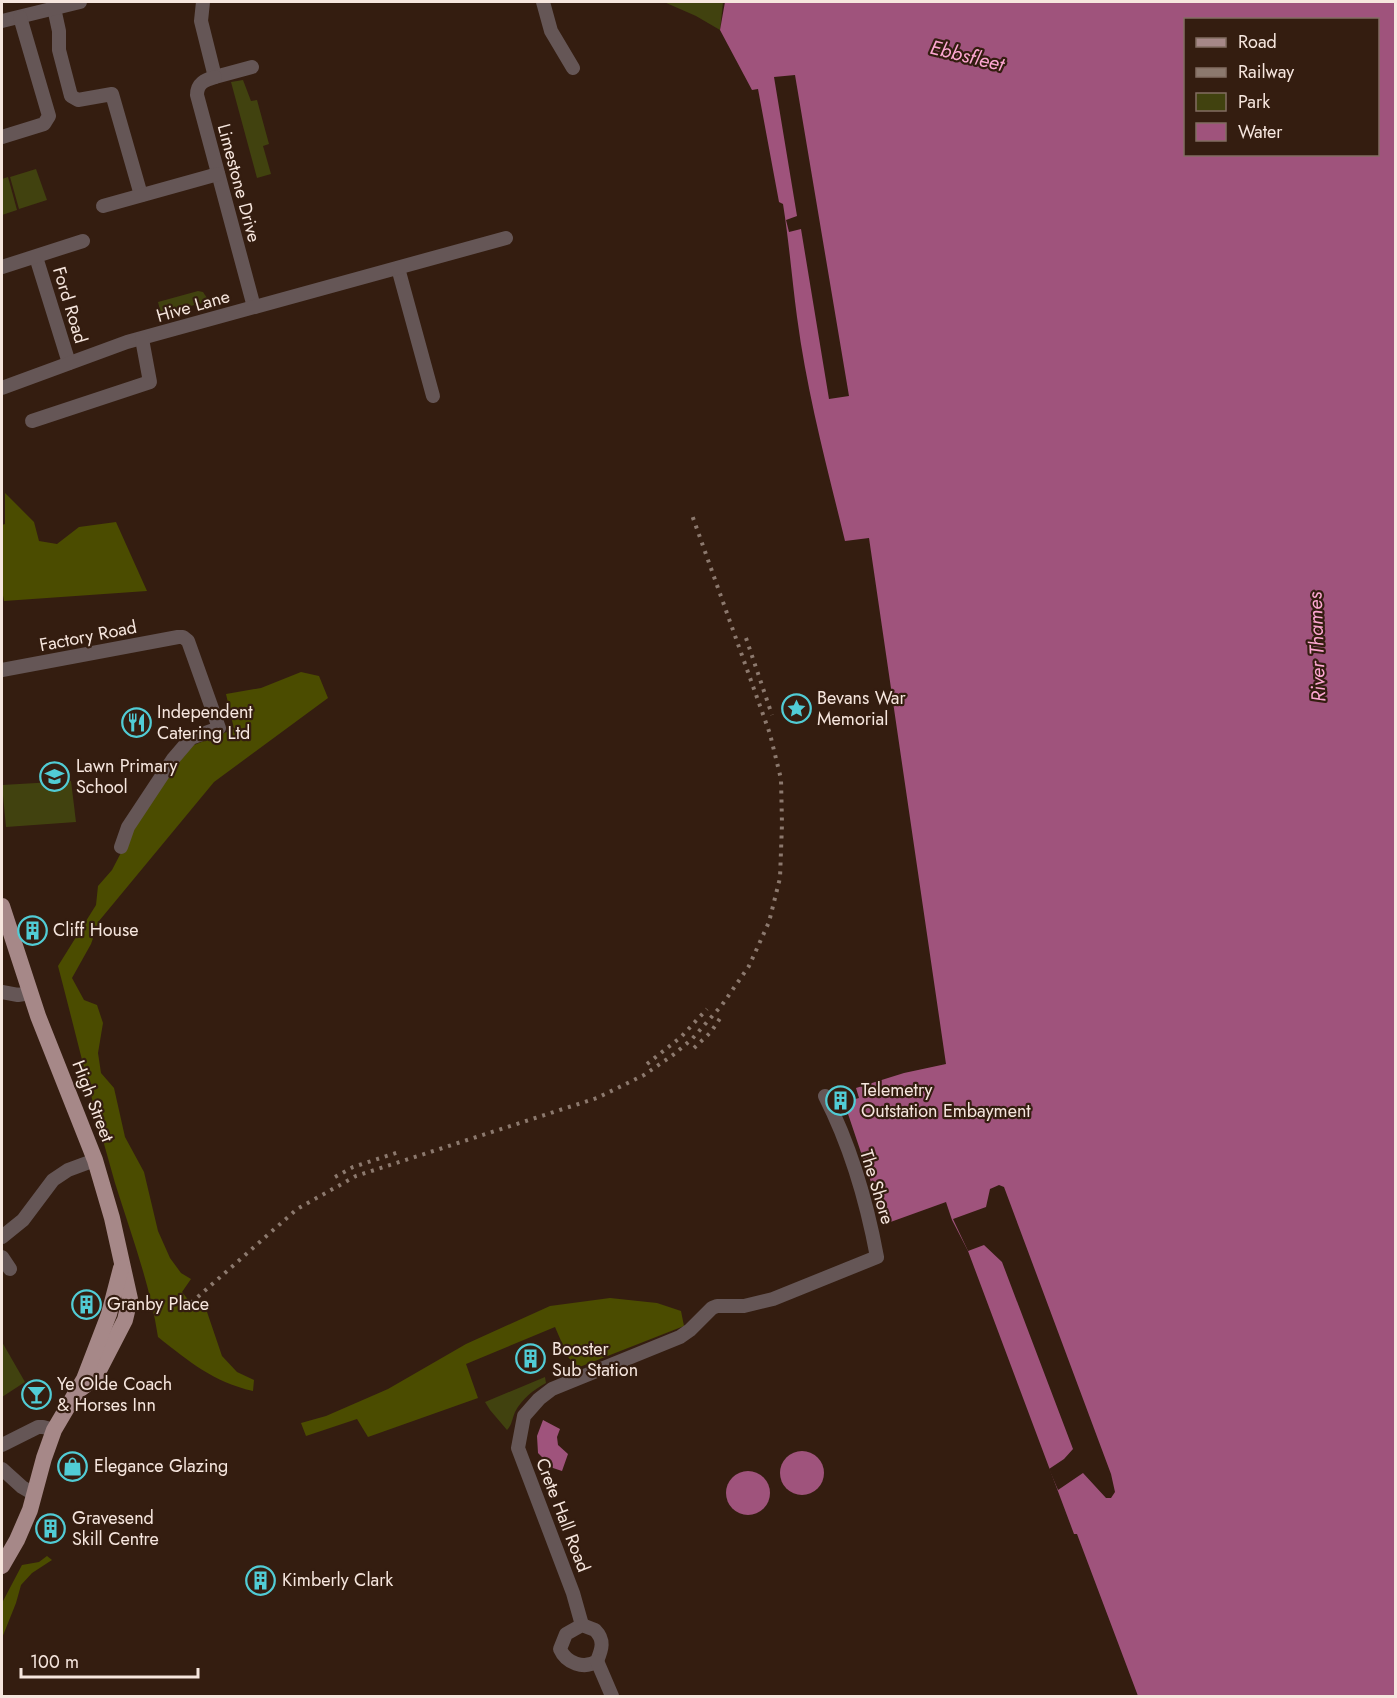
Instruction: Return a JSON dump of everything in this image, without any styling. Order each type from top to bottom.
[{"type":"main road","name":"High Street","points":[[2,906],[30,993],[95,1160],[112,1218],[122,1265],[109,1314],[84,1379],[54,1431],[30,1510],[2,1566]]},
{"type":"main road","points":[[75,1393],[95,1378],[125,1320],[130,1299],[122,1265]]},
{"type":"street","points":[[2,21],[80,2]]},
{"type":"street","points":[[203,2],[201,21],[215,77],[252,67]]},
{"type":"street","points":[[543,2],[552,31],[573,68]]},
{"type":"street","points":[[54,8],[59,28],[58,43],[71,95],[78,100],[112,94],[141,195]]},
{"type":"street","points":[[2,137],[44,124],[49,116],[20,17]]},
{"type":"street","name":"Limestone Drive","points":[[215,77],[200,84],[197,95],[254,307]]},
{"type":"street","points":[[103,206],[218,174]]},
{"type":"street","name":"Hive Lane","points":[[2,388],[142,339],[506,238]]},
{"type":"street","points":[[2,267],[83,241]]},
{"type":"street","name":"Ford Road","points":[[36,257],[69,363]]},
{"type":"street","points":[[398,268],[433,396]]},
{"type":"street","points":[[32,421],[150,382],[142,339]]},
{"type":"street","name":"Factory Road","points":[[2,670],[180,637],[186,638],[219,728],[191,738],[173,759],[128,827],[121,847]]},
{"type":"street","points":[[2,992],[18,995],[30,993]]},
{"type":"street","name":"The Shore","points":[[825,1096],[834,1113],[868,1210],[877,1257]]},
{"type":"street","points":[[5,1230],[23,1220],[52,1180],[68,1170],[95,1160]]},
{"type":"street","points":[[2,1257],[10,1269]]},
{"type":"street","name":"Crete Hall Road","points":[[582,1625],[573,1593],[518,1448],[524,1416],[530,1407],[552,1389],[680,1337],[712,1308],[744,1306],[773,1299],[877,1257]]},
{"type":"street","points":[[2,1445],[38,1427],[43,1426],[54,1431]]},
{"type":"street","points":[[2,1469],[34,1494]]},
{"type":"street","points":[[597,1661],[585,1666],[557,1657],[565,1636],[582,1625],[593,1628],[601,1637],[602,1647],[597,1661],[612,1696]]},
{"type":"green space","points":[[664,2],[723,2],[720,30],[696,16]]},
{"type":"green space","points":[[243,80],[251,101],[257,100],[269,144],[263,146],[271,174],[257,178],[231,82]]},
{"type":"green space","points":[[36,169],[47,200],[19,209],[10,177]]},
{"type":"green space","points":[[8,177],[17,210],[2,215],[2,179]]},
{"type":"green space","points":[[198,291],[203,292],[209,301],[161,314],[158,302]]},
{"type":"green space","points":[[71,781],[76,822],[6,827],[2,785]]},
{"type":"green space","points":[[2,1342],[25,1382],[2,1397]]},
{"type":"green space","points":[[545,1377],[546,1383],[528,1395],[518,1407],[507,1430],[485,1402]]},
{"type":"shaded area","points":[[5,493],[34,522],[39,541],[57,544],[79,527],[116,522],[147,591],[4,601],[2,525],[5,524]]},
{"type":"shaded area","points":[[301,672],[319,676],[328,698],[214,782],[99,921],[91,944],[72,978],[84,1000],[97,1005],[103,1023],[98,1053],[101,1073],[114,1088],[125,1137],[144,1172],[158,1231],[170,1258],[181,1273],[191,1279],[182,1292],[193,1306],[205,1306],[222,1356],[237,1372],[254,1380],[253,1391],[214,1377],[158,1337],[145,1278],[107,1156],[58,966],[96,905],[98,886],[112,870],[138,820],[184,755],[194,745],[234,729],[226,694],[261,688]]},
{"type":"shaded area","points":[[610,1298],[657,1303],[681,1311],[684,1326],[577,1368],[568,1357],[555,1327],[466,1364],[478,1398],[368,1437],[357,1419],[306,1436],[301,1423],[326,1416],[388,1389],[466,1344],[550,1306]]},
{"type":"shaded area","points":[[47,1556],[52,1560],[32,1573],[21,1585],[2,1638],[2,1603],[22,1565],[39,1562]]},
{"type":"water","points":[[725,2],[1395,2],[1395,1696],[1138,1696],[1077,1534],[1074,1534],[968,1251],[952,1220],[946,1202],[885,1224],[844,1102],[859,1098],[856,1088],[904,1073],[946,1064],[869,538],[845,541],[806,374],[783,204],[779,202],[758,89],[752,90],[720,30]]},
{"type":"water","points":[[543,1420],[560,1429],[557,1437],[558,1445],[568,1454],[562,1471],[553,1468],[538,1453],[537,1436]]},
{"type":"water","points":[[802,1451],[811,1452],[818,1457],[823,1464],[823,1482],[818,1489],[811,1494],[802,1495],[793,1494],[786,1489],[781,1482],[780,1473],[781,1464],[786,1457],[793,1452]]},
{"type":"water","points":[[748,1471],[757,1472],[764,1477],[769,1484],[769,1502],[764,1509],[757,1514],[748,1515],[739,1514],[732,1509],[727,1502],[726,1493],[727,1484],[732,1477],[739,1472]]},
{"type":"pier","points":[[795,75],[849,396],[829,399],[801,229],[789,232],[786,220],[797,216],[774,77]]},
{"type":"pier","points":[[999,1185],[1004,1187],[1111,1474],[1115,1492],[1111,1498],[1106,1498],[1083,1473],[1058,1490],[1049,1469],[1064,1459],[1073,1449],[1002,1262],[984,1245],[968,1251],[953,1219],[986,1207],[990,1189]]},
{"type":"railway","points":[[191,1303],[297,1209],[356,1176],[597,1098],[644,1075],[692,1039],[722,1005],[749,966],[769,922],[780,878],[781,779],[770,734],[692,515]]},
{"type":"railway","points":[[746,638],[772,715]]},
{"type":"railway","points":[[647,1064],[681,1037],[707,1009]]},
{"type":"railway","points":[[694,1048],[711,1032],[723,1014]]},
{"type":"railway","points":[[335,1177],[353,1167],[399,1152]]},
{"type":"place","name":"Bevans War Memorial","points":[[796,708]]},
{"type":"place","name":"Independent Catering Ltd","points":[[136,722]]},
{"type":"place","name":"Lawn Primary School","points":[[55,776]]},
{"type":"place","name":"Cliff House","points":[[32,930]]},
{"type":"place","name":"Telemetry Outstation Embayment","points":[[840,1100]]},
{"type":"place","name":"Granby Place","points":[[86,1304]]},
{"type":"place","name":"Booster Sub Station","points":[[531,1359]]},
{"type":"place","name":"Ye Olde Coach & Horses Inn","points":[[36,1394]]},
{"type":"place","name":"Elegance Glazing","points":[[73,1466]]},
{"type":"place","name":"Gravesend Skill Centre","points":[[51,1528]]},
{"type":"place","name":"Kimberly Clark","points":[[261,1580]]},
{"type":"water label","name":"Ebbsfleet","points":[[967,56]]},
{"type":"water label","name":"River Thames","points":[[1317,647]]}]
